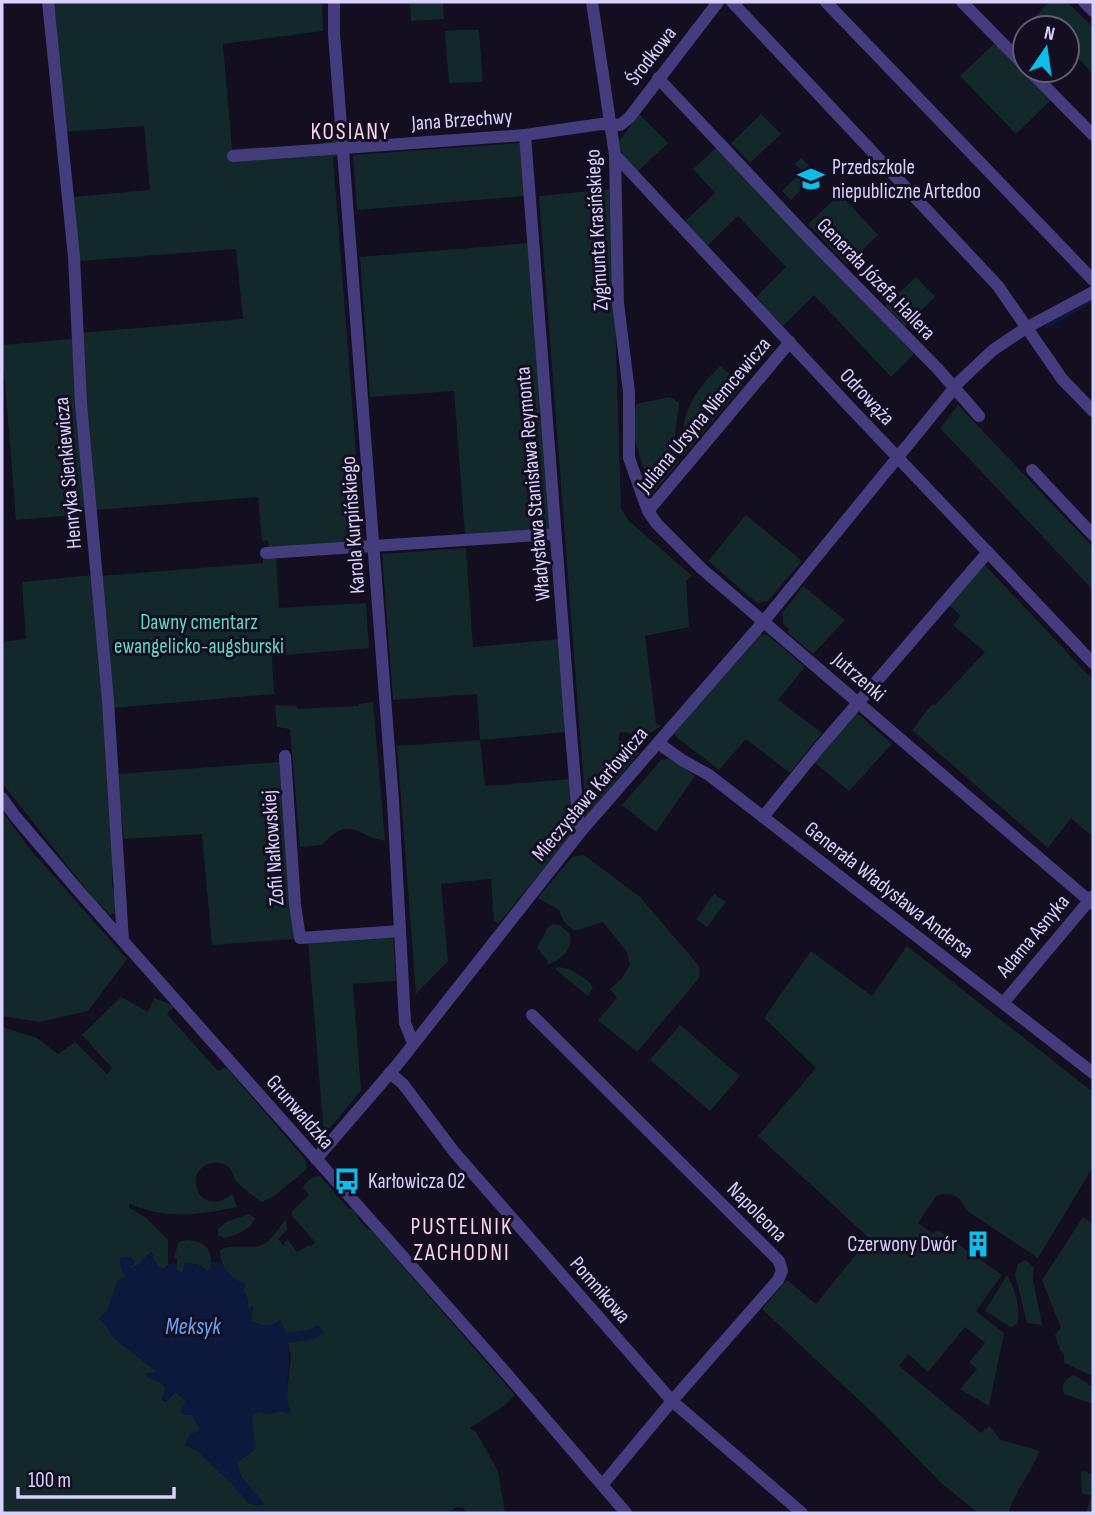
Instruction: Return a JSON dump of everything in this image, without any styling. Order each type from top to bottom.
[{"type":"street","name":"Henryka Sienkiewicza","points":[[48,2],[73,245],[83,430],[108,701],[123,941]]},
{"type":"street","name":"Karola Kurpińskiego","points":[[334,2],[334,34],[374,546],[405,1023],[413,1043]]},
{"type":"street","name":"Zygmunta Krasińskiego","points":[[592,2],[615,155],[618,303],[629,392],[629,458]]},
{"type":"street","name":"Środkowa","points":[[610,124],[621,125],[624,122],[718,2]]},
{"type":"street","points":[[732,2],[998,286],[1062,379],[1093,411]]},
{"type":"street","points":[[826,2],[1093,280]]},
{"type":"street","points":[[962,2],[1011,52]]},
{"type":"street","points":[[1084,2],[1093,11]]},
{"type":"street","name":"Generała Józefa Hallera","points":[[658,78],[979,416]]},
{"type":"street","points":[[1043,84],[1093,135]]},
{"type":"street","name":"Jana Brzechwy","points":[[233,156],[525,135],[610,124]]},
{"type":"street","name":"Władysława Stanisława Reymonta","points":[[525,135],[578,818],[582,830]]},
{"type":"street","name":"Odrowąża","points":[[615,155],[1093,663]]},
{"type":"street","name":"Mieczysława Karłowicza","points":[[316,1159],[390,1073],[582,830],[764,621],[954,388],[993,350],[1026,328],[1093,292]]},
{"type":"street","name":"Juliana Ursyna Niemcewicza","points":[[648,512],[790,342]]},
{"type":"street","name":"Jutrzenki","points":[[629,458],[648,512],[702,569],[1091,900]]},
{"type":"street","points":[[1032,470],[1093,535]]},
{"type":"street","points":[[266,553],[555,534]]},
{"type":"street","points":[[763,817],[988,552]]},
{"type":"street","name":"Generała Władysława Andersa","points":[[658,743],[681,760],[709,775],[1093,1073]]},
{"type":"street","name":"Zofii Nałkowskiej","points":[[285,756],[295,904],[300,938],[400,931]]},
{"type":"street","name":"Grunwaldzka","points":[[2,798],[123,941],[626,1513]]},
{"type":"street","name":"Adama Asnyka","points":[[1004,1002],[1091,900]]},
{"type":"street","name":"Napoleona","points":[[532,1016],[779,1261],[782,1271],[603,1484]]},
{"type":"street","name":"Pomnikowa","points":[[390,1073],[403,1084],[454,1153],[672,1401],[802,1513]]},
{"type":"green space","points":[[52,2],[322,2],[323,31],[223,44],[232,149],[325,144],[332,135],[339,135],[340,156],[333,157],[363,543],[269,550],[268,540],[262,541],[258,497],[96,510],[79,333],[243,319],[236,249],[79,261],[73,197],[150,190],[144,126],[64,132]]},
{"type":"green space","points":[[410,2],[443,2],[444,19],[411,21]]},
{"type":"green space","points":[[1050,2],[1067,2],[1079,14],[1037,14]]},
{"type":"green space","points":[[1081,15],[1093,27],[1093,74],[1081,61]]},
{"type":"green space","points":[[479,30],[483,82],[449,83],[445,31]]},
{"type":"green space","points":[[996,42],[1011,58],[1011,84],[1036,84],[1051,100],[1016,134],[960,76]]},
{"type":"green space","points":[[639,114],[668,143],[637,172],[625,160],[618,143]]},
{"type":"green space","points":[[761,114],[781,134],[750,163],[731,143]]},
{"type":"green space","points":[[521,143],[526,196],[357,210],[353,155]]},
{"type":"green space","points":[[717,147],[914,354],[891,377],[814,295],[783,326],[756,297],[786,267],[738,216],[707,246],[684,222],[715,193],[693,169]]},
{"type":"green space","points":[[801,158],[817,173],[791,200],[782,191],[802,171],[794,164]]},
{"type":"green space","points":[[611,189],[621,509],[629,521],[692,576],[686,581],[689,627],[645,636],[656,724],[661,726],[646,736],[620,732],[618,740],[636,748],[639,753],[499,923],[494,921],[491,879],[441,884],[448,961],[416,994],[397,746],[480,740],[485,786],[571,779],[575,812],[585,800],[539,196]]},
{"type":"green space","points":[[840,194],[878,235],[847,265],[808,224]]},
{"type":"green space","points":[[530,243],[552,528],[465,535],[454,391],[370,397],[360,257]]},
{"type":"green space","points":[[916,277],[935,297],[905,326],[885,306]]},
{"type":"green space","points":[[72,339],[87,514],[16,520],[2,345]]},
{"type":"green space","points":[[720,366],[743,385],[685,454],[683,428],[690,405]]},
{"type":"green space","points":[[670,397],[679,403],[674,443],[679,462],[652,494],[632,432],[636,404]]},
{"type":"green space","points":[[958,405],[1093,547],[1093,590],[940,428]]},
{"type":"green space","points":[[746,515],[802,561],[768,601],[757,603],[708,561]]},
{"type":"green space","points":[[466,548],[473,647],[560,639],[567,732],[480,740],[477,694],[393,700],[382,554]]},
{"type":"green space","name":"Dawny cmentarz ewangelicko-augsburski","points":[[276,556],[279,608],[366,603],[369,648],[272,656],[274,694],[112,708],[100,576],[263,563],[263,557]]},
{"type":"green space","points":[[983,563],[1093,680],[1093,837],[1071,818],[1048,848],[912,730],[932,704],[935,705],[985,652],[953,625],[961,616],[948,604]]},
{"type":"green space","points":[[93,575],[113,846],[112,885],[116,897],[116,913],[110,915],[93,898],[2,783],[2,642],[26,639],[22,582]]},
{"type":"green space","points":[[803,586],[845,620],[813,654],[787,632],[789,629],[783,623],[783,612]]},
{"type":"green space","points":[[758,634],[768,635],[805,667],[778,700],[822,733],[790,773],[746,739],[719,770],[675,736],[675,730]]},
{"type":"green space","points":[[373,702],[385,841],[346,829],[339,831],[322,845],[300,847],[290,729],[277,727],[275,705],[297,706],[298,709],[358,706]]},
{"type":"green space","points":[[856,712],[892,744],[849,791],[814,762]]},
{"type":"green space","points":[[669,758],[695,776],[656,832],[622,805],[661,760]]},
{"type":"green space","points":[[280,762],[295,939],[212,945],[202,834],[124,839],[117,774]]},
{"type":"green space","points":[[2,811],[29,848],[127,959],[88,1011],[39,1022],[2,1016]]},
{"type":"green space","points":[[584,855],[640,897],[699,966],[699,978],[637,1052],[598,1020],[617,998],[610,989],[630,965],[627,952],[603,922],[575,931],[564,922],[559,910],[538,898],[572,857]]},
{"type":"green space","points":[[714,894],[726,902],[707,927],[696,919]]},
{"type":"green space","points":[[553,924],[560,925],[570,934],[570,945],[565,953],[548,965],[537,948],[548,927]]},
{"type":"green space","points":[[393,934],[396,981],[353,984],[361,1091],[324,1135],[308,941]]},
{"type":"green space","points":[[907,946],[1093,1092],[1093,1167],[1038,1258],[966,1210],[958,1198],[951,1195],[937,1195],[918,1223],[933,1234],[940,1231],[1002,1275],[976,1311],[1004,1333],[989,1406],[960,1389],[977,1369],[969,1362],[985,1343],[965,1327],[928,1372],[908,1354],[899,1366],[981,1433],[989,1426],[1001,1440],[1039,1452],[1009,1513],[978,1513],[941,1483],[878,1418],[762,1309],[787,1280],[816,1304],[869,1238],[758,1136],[816,1068],[764,1018],[811,951],[872,996]]},
{"type":"green space","points":[[558,967],[573,971],[590,983],[593,987],[588,996],[555,969]]},
{"type":"green space","points":[[121,997],[148,1012],[154,998],[175,1006],[167,1014],[218,1071],[226,1067],[305,1159],[307,1169],[274,1196],[262,1202],[239,1184],[224,1164],[205,1165],[196,1177],[197,1189],[206,1200],[215,1202],[232,1193],[237,1207],[223,1210],[168,1214],[129,1203],[129,1207],[146,1218],[168,1240],[168,1265],[164,1274],[144,1273],[145,1266],[153,1255],[151,1252],[130,1269],[128,1266],[133,1265],[134,1261],[130,1257],[120,1258],[121,1269],[127,1276],[117,1282],[108,1310],[99,1319],[113,1337],[158,1373],[146,1373],[147,1377],[160,1382],[166,1388],[162,1400],[166,1402],[175,1392],[186,1401],[181,1411],[184,1415],[192,1415],[201,1431],[190,1434],[185,1445],[198,1451],[249,1503],[264,1504],[241,1477],[237,1462],[255,1449],[252,1416],[258,1411],[269,1414],[282,1410],[288,1414],[290,1410],[286,1400],[291,1356],[287,1342],[295,1342],[294,1333],[285,1332],[280,1320],[266,1325],[251,1321],[253,1306],[247,1311],[248,1299],[244,1284],[226,1271],[220,1250],[263,1245],[286,1219],[287,1230],[278,1239],[285,1247],[284,1243],[288,1240],[297,1252],[309,1245],[311,1247],[315,1242],[291,1212],[309,1195],[303,1188],[306,1183],[320,1176],[349,1209],[352,1208],[363,1224],[515,1395],[504,1406],[470,1428],[476,1432],[498,1471],[505,1513],[467,1513],[463,1508],[456,1507],[449,1513],[2,1513],[2,1027],[37,1038],[58,1054],[75,1042],[107,1074],[112,1068],[82,1035]]},
{"type":"green space","points":[[680,1025],[740,1076],[710,1111],[650,1060]]},
{"type":"green space","points":[[249,1214],[255,1218],[247,1229],[224,1238],[218,1235],[218,1229],[226,1222]]},
{"type":"green space","points":[[1083,1217],[1093,1224],[1093,1376],[1064,1363],[1064,1354],[1055,1335],[1061,1328],[1042,1280]]},
{"type":"green space","points":[[187,1240],[207,1247],[211,1268],[207,1272],[196,1264],[189,1264],[182,1273],[176,1270],[177,1260],[174,1256],[179,1242]]},
{"type":"green space","points":[[1026,1260],[1034,1268],[1033,1279],[1042,1325],[1027,1323],[1015,1274],[1018,1264]]},
{"type":"green space","points":[[1007,1275],[1015,1292],[1019,1313],[1017,1324],[1011,1327],[985,1311]]},
{"type":"green space","points":[[1074,1375],[1093,1387],[1093,1404],[1064,1394],[1064,1382]]},
{"type":"green space","points":[[1085,1471],[1093,1476],[1093,1513],[1086,1513],[1091,1496],[1082,1493],[1081,1472]]},
{"type":"water","name":"Meksyk","points":[[150,1252],[158,1266],[164,1269],[177,1263],[176,1270],[182,1273],[185,1262],[202,1266],[207,1271],[211,1268],[211,1262],[220,1262],[233,1278],[245,1283],[247,1311],[253,1305],[251,1321],[266,1325],[280,1320],[285,1332],[294,1332],[295,1343],[287,1342],[287,1397],[291,1410],[288,1414],[282,1411],[269,1414],[258,1411],[252,1416],[255,1450],[237,1462],[241,1477],[265,1504],[249,1503],[198,1451],[185,1445],[190,1434],[201,1431],[192,1415],[183,1415],[181,1411],[186,1401],[175,1392],[167,1401],[162,1398],[166,1387],[147,1377],[145,1373],[157,1372],[113,1337],[99,1319],[108,1310],[117,1282],[126,1276],[121,1269],[120,1258],[130,1257],[134,1261],[133,1265],[128,1266],[130,1268],[138,1265]]},
{"type":"waterway","points":[[1046,327],[1093,300]]},
{"type":"waterway","points":[[294,1337],[317,1331]]},
{"type":"place","name":"Przedszkole niepubliczne Artedoo","points":[[811,179]]},
{"type":"place","name":"Karłowicza 02","points":[[347,1181]]},
{"type":"place","name":"Czerwony Dwór","points":[[978,1244]]},
{"type":"district","name":"KOSIANY","points":[[351,132]]},
{"type":"district","name":"PUSTELNIK ZACHODNI","points":[[462,1240]]}]
